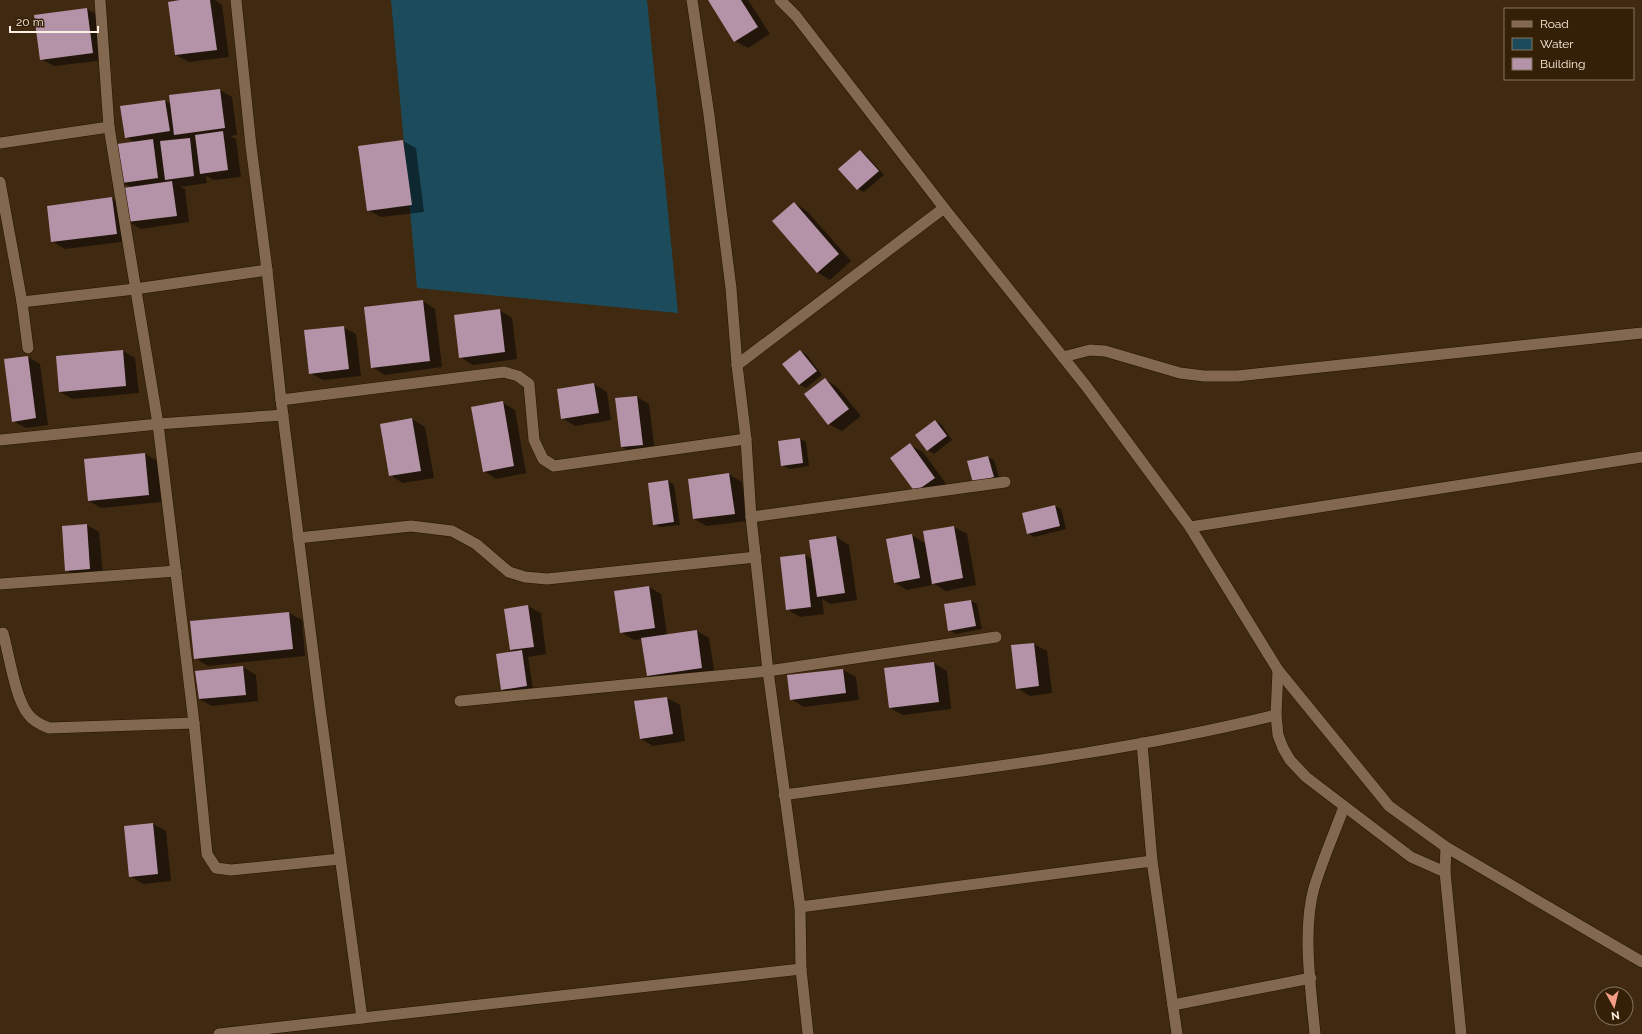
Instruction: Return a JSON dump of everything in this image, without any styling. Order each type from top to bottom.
[{"type":"street","points":[[100,0],[109,127],[158,424],[194,723],[207,854],[216,868],[231,870],[340,859]]},
{"type":"street","points":[[236,0],[251,146],[298,538],[362,1018]]},
{"type":"street","points":[[692,0],[709,115],[731,288],[737,365],[746,439],[752,517],[768,671],[800,907],[801,969],[808,1034]]},
{"type":"street","points":[[780,0],[796,16],[944,208],[1086,386],[1190,527],[1278,670],[1389,806],[1446,847],[1642,962]]},
{"type":"street","points":[[0,143],[109,127]]},
{"type":"street","points":[[0,182],[22,302],[28,348]]},
{"type":"street","points":[[737,365],[944,208]]},
{"type":"street","points":[[22,302],[135,289],[267,270]]},
{"type":"street","points":[[1063,357],[1090,350],[1106,351],[1180,373],[1204,376],[1237,376],[1642,333]]},
{"type":"street","points":[[281,400],[504,372],[518,376],[529,384],[534,440],[543,459],[554,466],[746,439]]},
{"type":"street","points":[[0,440],[158,424],[283,415]]},
{"type":"street","points":[[1190,527],[1642,457]]},
{"type":"street","points":[[752,517],[1005,482]]},
{"type":"street","points":[[298,538],[411,526],[452,531],[476,544],[510,572],[525,577],[547,579],[756,557]]},
{"type":"street","points":[[0,584],[176,571]]},
{"type":"street","points":[[3,633],[19,698],[27,714],[37,722],[49,728],[194,723]]},
{"type":"street","points":[[460,701],[768,671],[996,637]]},
{"type":"street","points":[[1278,670],[1276,715],[1278,735],[1290,760],[1306,777],[1411,857],[1444,872]]},
{"type":"street","points":[[784,795],[1142,743],[1235,725],[1276,715]]},
{"type":"street","points":[[1142,743],[1152,861],[1177,1034]]},
{"type":"street","points":[[1315,1034],[1308,945],[1309,916],[1314,888],[1344,807]]},
{"type":"street","points":[[1446,847],[1444,872],[1461,1034]]},
{"type":"street","points":[[800,907],[1152,861]]},
{"type":"street","points":[[219,1034],[801,969]]},
{"type":"street","points":[[1173,1005],[1311,978]]},
{"type":"water","points":[[391,0],[647,0],[678,313],[417,288]]},
{"type":"building","points":[[180,0],[210,0],[217,50],[175,55],[168,2]]},
{"type":"building","points":[[708,0],[741,0],[758,27],[734,42]]},
{"type":"building","points":[[87,8],[93,53],[40,60],[34,15]]},
{"type":"building","points":[[220,89],[225,128],[174,135],[169,95]]},
{"type":"building","points":[[165,100],[170,131],[125,138],[120,106]]},
{"type":"building","points":[[223,131],[228,170],[200,174],[195,135]]},
{"type":"building","points":[[190,138],[194,176],[165,180],[160,141]]},
{"type":"building","points":[[153,139],[158,178],[122,183],[117,144]]},
{"type":"building","points":[[403,140],[412,205],[367,211],[358,146]]},
{"type":"building","points":[[860,150],[879,171],[857,190],[838,169]]},
{"type":"building","points":[[172,181],[177,216],[127,222],[123,188]]},
{"type":"building","points":[[112,197],[117,234],[51,242],[47,206]]},
{"type":"building","points":[[794,202],[839,254],[817,273],[772,221]]},
{"type":"building","points":[[423,300],[430,361],[371,368],[364,307]]},
{"type":"building","points":[[500,309],[505,352],[459,358],[454,315]]},
{"type":"building","points":[[344,326],[349,369],[309,374],[304,330]]},
{"type":"building","points":[[123,350],[126,386],[59,392],[56,356]]},
{"type":"building","points":[[800,350],[817,371],[799,385],[782,364]]},
{"type":"building","points":[[28,356],[36,418],[12,422],[4,359]]},
{"type":"building","points":[[825,378],[849,409],[828,425],[804,394]]},
{"type":"building","points":[[594,383],[599,413],[561,419],[557,389]]},
{"type":"building","points":[[637,396],[643,445],[621,447],[615,398]]},
{"type":"building","points":[[503,401],[514,466],[483,472],[471,407]]},
{"type":"building","points":[[412,418],[421,471],[389,476],[380,424]]},
{"type":"building","points":[[935,420],[947,436],[927,451],[915,435]]},
{"type":"building","points":[[800,438],[803,463],[781,466],[778,441]]},
{"type":"building","points":[[910,443],[935,478],[915,492],[890,458]]},
{"type":"building","points":[[145,453],[149,495],[88,501],[84,459]]},
{"type":"building","points":[[988,456],[994,477],[973,483],[967,461]]},
{"type":"building","points":[[729,473],[735,514],[693,519],[688,479]]},
{"type":"building","points":[[668,480],[674,522],[653,525],[648,483]]},
{"type":"building","points":[[1055,505],[1060,526],[1027,534],[1022,513]]},
{"type":"building","points":[[87,524],[90,569],[65,571],[62,526]]},
{"type":"building","points":[[954,526],[963,578],[932,584],[923,531]]},
{"type":"building","points":[[912,534],[920,578],[894,583],[886,539]]},
{"type":"building","points":[[836,536],[845,593],[817,597],[809,540]]},
{"type":"building","points":[[805,554],[811,607],[786,610],[780,557]]},
{"type":"building","points":[[649,586],[655,628],[620,633],[614,591]]},
{"type":"building","points":[[971,600],[976,626],[948,631],[944,604]]},
{"type":"building","points":[[528,605],[534,647],[510,650],[504,609]]},
{"type":"building","points":[[289,612],[293,649],[194,659],[190,621]]},
{"type":"building","points":[[697,630],[702,668],[647,676],[641,638]]},
{"type":"building","points":[[1034,643],[1039,686],[1016,689],[1011,645]]},
{"type":"building","points":[[522,650],[527,686],[501,690],[496,654]]},
{"type":"building","points":[[934,662],[939,702],[889,708],[884,668]]},
{"type":"building","points":[[243,666],[246,695],[199,699],[195,671]]},
{"type":"building","points":[[843,669],[846,693],[790,700],[787,675]]},
{"type":"building","points":[[667,697],[673,734],[640,739],[634,701]]},
{"type":"building","points":[[153,823],[158,874],[129,877],[124,826]]}]
